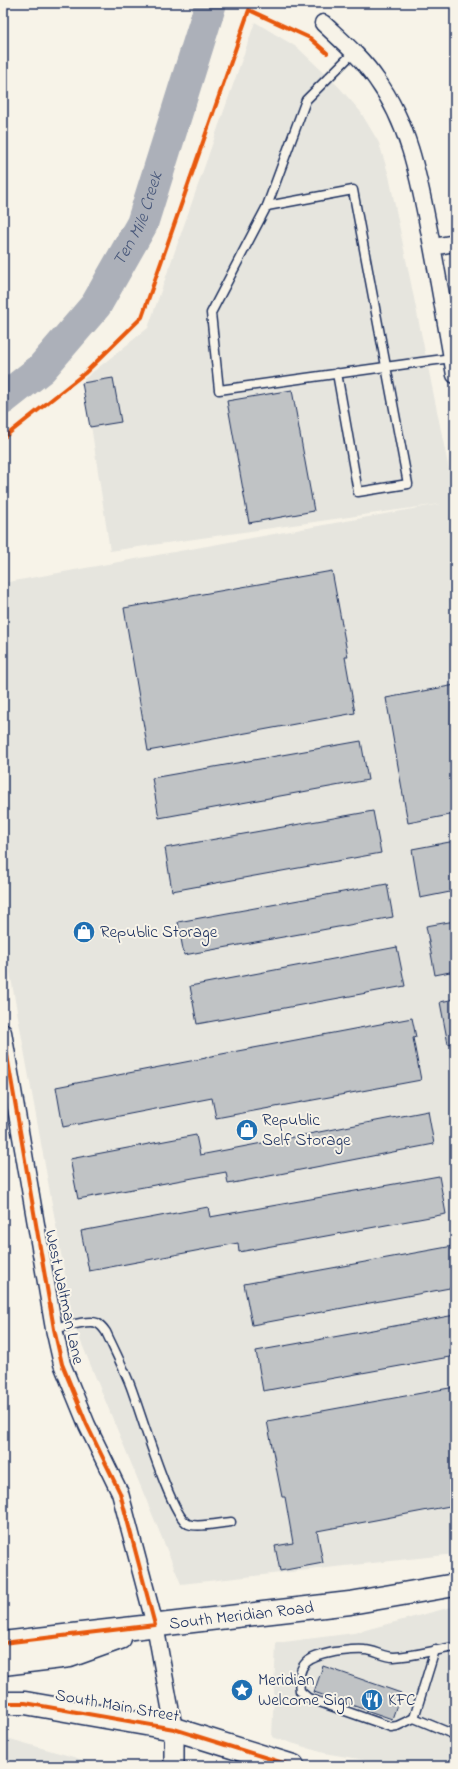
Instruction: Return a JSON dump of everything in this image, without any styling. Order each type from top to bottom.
[{"type":"main road","name":"South Meridian Road","points":[[3,1644],[350,1602],[455,1585]]},
{"type":"main road","points":[[3,1664],[70,1656],[155,1625]]},
{"type":"main road","name":"South Main Street","points":[[3,1702],[25,1703],[174,1728],[293,1766]]},
{"type":"street","points":[[323,23],[354,52],[377,80],[409,142],[418,173],[433,247],[455,375]]},
{"type":"street","points":[[433,247],[455,243]]},
{"type":"street","name":"West Waltman Lane","points":[[3,1032],[54,1329],[62,1364],[87,1425],[120,1493],[155,1625],[174,1728]]},
{"type":"street","points":[[174,1728],[174,1766]]},
{"type":"lane","points":[[354,52],[306,100],[267,206],[211,313],[219,390],[452,358]]},
{"type":"lane","points":[[267,206],[353,190],[408,484],[358,492],[337,374]]},
{"type":"lane","points":[[54,1329],[90,1321],[96,1322],[101,1326],[106,1332],[129,1382],[172,1500],[180,1517],[187,1523],[194,1525],[231,1522]]},
{"type":"lane","points":[[435,1650],[414,1718],[397,1726],[391,1727],[308,1698],[300,1691],[299,1680],[303,1666],[308,1659],[317,1655],[352,1649],[366,1650],[393,1657],[435,1650],[455,1647]]},
{"type":"lane","points":[[414,1718],[455,1735]]},
{"type":"shaded area","name":"Republic Self Storage","points":[[255,22],[298,48],[338,86],[360,111],[379,143],[389,176],[455,499],[455,1554],[181,1584],[74,1325],[3,934],[3,583],[440,504],[110,551],[84,379],[148,328]]},
{"type":"shaded area","points":[[455,1606],[455,1766],[399,1766],[324,1753],[272,1737],[276,1643],[354,1633]]},
{"type":"shaded area","points":[[3,1737],[105,1766],[3,1766]]},
{"type":"building","points":[[113,378],[121,422],[90,427],[82,383]]},
{"type":"building","points":[[292,390],[314,511],[249,523],[227,401]]},
{"type":"building","points":[[332,571],[348,657],[345,657],[355,713],[148,751],[124,608]]},
{"type":"building","points":[[455,685],[455,814],[408,823],[386,698]]},
{"type":"building","points":[[361,741],[368,780],[159,818],[152,778]]},
{"type":"building","points":[[373,811],[381,853],[172,891],[165,848]]},
{"type":"building","points":[[455,841],[455,891],[420,898],[412,849]]},
{"type":"building","points":[[387,884],[393,917],[184,955],[178,922]]},
{"type":"building","points":[[455,921],[455,971],[435,975],[426,926]]},
{"type":"building","points":[[397,947],[405,986],[197,1024],[190,986]]},
{"type":"building","points":[[455,999],[455,1043],[448,1044],[440,1002]]},
{"type":"building","points":[[412,1018],[416,1037],[413,1038],[421,1080],[216,1118],[212,1098],[63,1127],[56,1087]]},
{"type":"building","points":[[428,1111],[434,1144],[228,1184],[226,1172],[78,1199],[70,1159],[196,1135],[200,1155]]},
{"type":"building","points":[[439,1176],[446,1214],[239,1252],[238,1243],[89,1271],[81,1231],[208,1207],[210,1217]]},
{"type":"building","points":[[453,1246],[455,1258],[455,1287],[252,1325],[244,1284]]},
{"type":"building","points":[[455,1315],[455,1356],[263,1391],[256,1351]]},
{"type":"building","points":[[455,1387],[455,1505],[317,1531],[323,1563],[280,1571],[275,1546],[293,1543],[285,1497],[282,1497],[267,1421]]},
{"type":"building","points":[[323,1666],[401,1693],[392,1719],[314,1692]]},
{"type":"waterway","name":"Ten Mile Creek","points":[[3,399],[41,369],[96,305],[142,224],[211,3]]},
{"type":"cycle path","points":[[3,438],[85,373],[142,317],[249,10],[310,38],[327,53]]},
{"type":"cycle path","points":[[3,1032],[54,1329],[62,1364],[87,1425],[120,1493],[155,1625],[3,1643]]},
{"type":"cycle path","points":[[3,1703],[25,1703],[174,1729],[293,1766]]},
{"type":"place","name":"Republic Storage","points":[[84,932]]},
{"type":"place","name":"Republic Self Storage","points":[[247,1130]]},
{"type":"place","name":"Meridian Welcome Sign","points":[[242,1690]]},
{"type":"place","name":"KFC","points":[[372,1700]]}]
